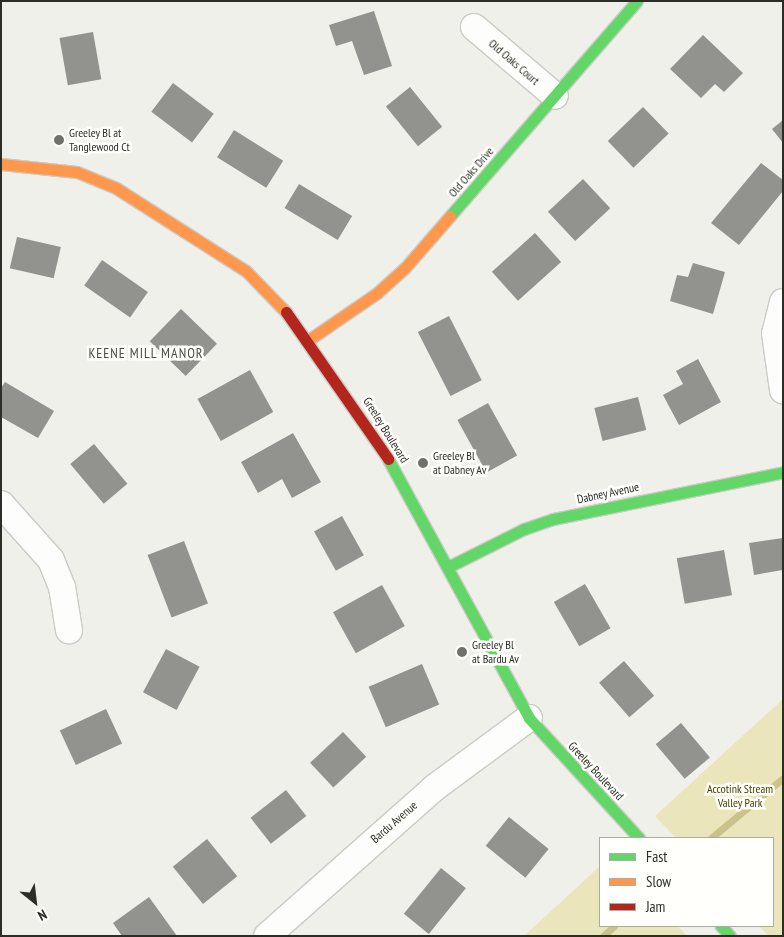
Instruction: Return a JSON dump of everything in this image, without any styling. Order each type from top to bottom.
[{"type":"street","name":"Old Oaks Drive","points":[[307,341],[377,293],[404,269],[637,1]]},
{"type":"street","name":"Old Oaks Court","points":[[474,27],[555,96]]},
{"type":"street","name":"Greeley Boulevard","points":[[1,164],[77,172],[116,188],[246,270],[278,301],[379,443],[529,718],[638,837]]},
{"type":"street","points":[[783,302],[775,333],[783,390]]},
{"type":"street","name":"Dabney Avenue","points":[[448,567],[524,529],[553,518],[783,472]]},
{"type":"street","points":[[1,504],[43,547],[51,560],[62,587],[69,630]]},
{"type":"street","name":"Bardu Avenue","points":[[267,936],[420,799],[529,718]]},
{"type":"green space","name":"Accotink Stream Valley Park","points":[[783,699],[783,936],[768,936],[760,927],[774,927],[774,837],[675,837],[655,816]]},
{"type":"green space","points":[[599,867],[599,927],[679,927],[687,936],[524,936]]},
{"type":"building","points":[[374,11],[392,66],[364,75],[352,41],[336,46],[329,25]]},
{"type":"building","points":[[93,32],[101,79],[68,85],[60,38]]},
{"type":"building","points":[[703,35],[743,73],[724,92],[715,84],[701,98],[670,69]]},
{"type":"building","points":[[173,83],[214,114],[192,142],[151,112]]},
{"type":"building","points":[[410,87],[442,127],[418,146],[386,107]]},
{"type":"building","points":[[643,107],[669,134],[633,168],[608,141]]},
{"type":"building","points":[[783,120],[783,143],[772,129]]},
{"type":"building","points":[[234,130],[283,161],[266,188],[217,157]]},
{"type":"building","points":[[761,163],[783,180],[783,191],[739,245],[711,223]]},
{"type":"building","points":[[583,179],[610,208],[575,241],[548,212]]},
{"type":"building","points":[[299,184],[352,216],[338,240],[285,208]]},
{"type":"building","points":[[535,233],[561,262],[518,301],[492,272]]},
{"type":"building","points":[[17,237],[61,247],[54,278],[10,268]]},
{"type":"building","points":[[102,260],[148,292],[130,318],[84,285]]},
{"type":"building","points":[[693,263],[725,272],[713,314],[670,301],[677,275],[688,277]]},
{"type":"building","points":[[181,309],[217,344],[186,376],[150,341]]},
{"type":"building","points":[[449,316],[482,380],[451,396],[418,332]]},
{"type":"building","points":[[698,359],[721,402],[679,425],[663,395],[683,384],[676,371]]},
{"type":"building","points":[[250,370],[273,412],[221,441],[198,399]]},
{"type":"building","points":[[5,382],[54,411],[38,438],[1,417],[1,388]]},
{"type":"building","points":[[638,397],[646,430],[603,441],[594,408]]},
{"type":"building","points":[[488,403],[517,455],[486,472],[457,420]]},
{"type":"building","points":[[293,433],[321,482],[292,498],[282,479],[258,493],[241,462]]},
{"type":"building","points":[[94,444],[127,484],[104,504],[70,464]]},
{"type":"building","points":[[342,516],[364,555],[336,571],[314,532]]},
{"type":"building","points":[[783,538],[783,570],[754,575],[749,543]]},
{"type":"building","points":[[184,541],[208,604],[172,618],[148,555]]},
{"type":"building","points":[[724,550],[732,595],[685,604],[677,558]]},
{"type":"building","points":[[585,584],[610,628],[579,646],[554,602]]},
{"type":"building","points":[[382,585],[405,626],[356,653],[333,612]]},
{"type":"building","points":[[166,649],[200,667],[177,710],[143,692]]},
{"type":"building","points":[[624,661],[654,696],[629,717],[599,683]]},
{"type":"building","points":[[422,664],[439,705],[386,727],[369,687]]},
{"type":"building","points":[[106,709],[122,743],[76,765],[60,731]]},
{"type":"building","points":[[681,723],[710,757],[685,779],[656,744]]},
{"type":"building","points":[[343,732],[366,757],[333,788],[310,763]]},
{"type":"building","points":[[286,790],[306,816],[271,844],[251,818]]},
{"type":"building","points":[[509,817],[549,849],[525,878],[486,846]]},
{"type":"building","points":[[207,839],[237,876],[203,904],[173,867]]},
{"type":"building","points":[[441,868],[466,888],[429,934],[404,914]]},
{"type":"building","points":[[149,897],[177,936],[122,936],[113,923]]},
{"type":"waterway","points":[[712,837],[783,778]]},
{"type":"waterway","points":[[603,936],[613,927]]},
{"type":"traffic: fast","points":[[450,216],[637,1]]},
{"type":"traffic: fast","points":[[388,459],[529,718],[638,837]]},
{"type":"traffic: fast","points":[[448,567],[524,529],[553,519],[783,472]]},
{"type":"traffic: fast","points":[[722,927],[730,936]]},
{"type":"traffic: slow","points":[[1,164],[77,172],[116,188],[246,271],[286,312]]},
{"type":"traffic: slow","points":[[307,341],[377,293],[404,269],[450,216]]},
{"type":"traffic: jam","points":[[286,312],[388,459]]},
{"type":"place","name":"Greeley Bl at Tanglewood Ct","points":[[59,140]]},
{"type":"place","name":"Greeley Bl at Dabney Av","points":[[423,463]]},
{"type":"place","name":"Greeley Bl at Bardu Av","points":[[462,652]]},
{"type":"district","name":"KEENE MILL MANOR","points":[[146,353]]}]
